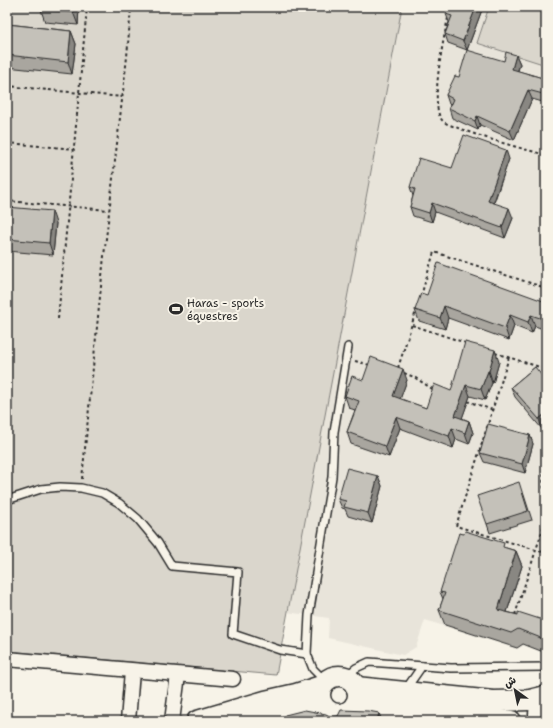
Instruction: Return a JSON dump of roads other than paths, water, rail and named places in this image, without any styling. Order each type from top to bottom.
[{"type":"main road","points":[[323,684],[319,697],[343,702],[399,705],[511,721]]},
{"type":"main road","points":[[197,721],[265,701],[296,694],[323,684]]},
{"type":"main road","points":[[399,705],[530,700],[546,697]]},
{"type":"main road","points":[[539,721],[538,715],[540,707],[546,697]]},
{"type":"main road","points":[[251,721],[296,709],[343,702]]},
{"type":"street","points":[[7,659],[233,679]]},
{"type":"street","points":[[128,721],[132,671]]},
{"type":"street","points":[[172,721],[178,675]]},
{"type":"lane","points":[[323,684],[313,669],[307,654],[309,615],[332,477],[334,432],[348,347]]},
{"type":"lane","points":[[7,500],[41,489],[60,487],[81,488],[102,493],[119,503],[138,518],[158,542],[172,566],[238,572],[233,634],[280,650],[307,654]]},
{"type":"lane","points":[[343,702],[356,668],[369,662],[422,666],[546,667]]},
{"type":"lane","points":[[399,705],[422,666]]},
{"type":"place","name":"Haras - sports équestres","points":[[176,309]]}]
